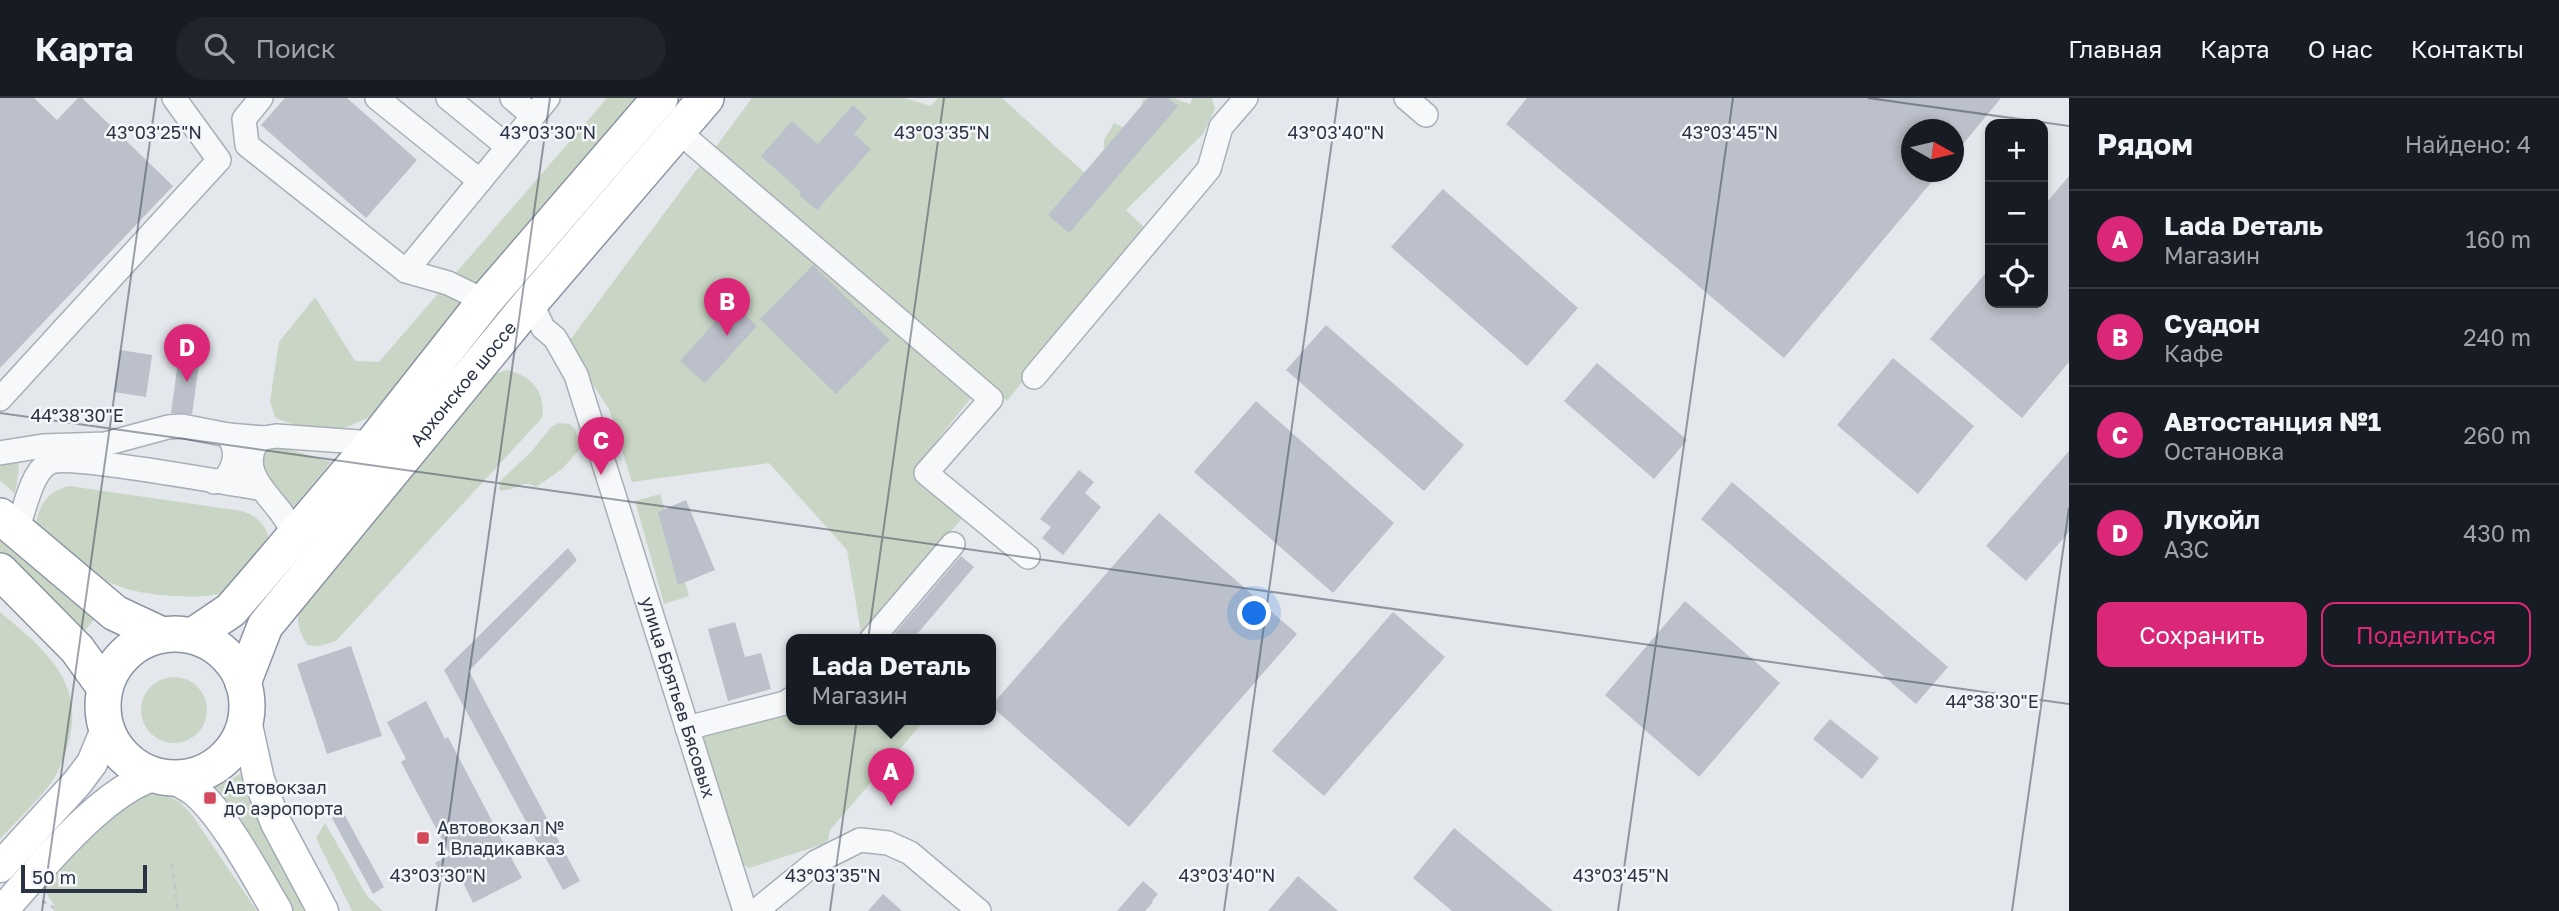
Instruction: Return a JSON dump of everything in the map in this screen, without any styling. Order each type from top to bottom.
[{"type":"highway","name":"Архонское шоссе","points":[[178,635],[231,610],[373,443],[485,301],[660,98]]},
{"type":"highway","name":"Архонское шоссе","points":[[244,699],[265,626],[531,302],[706,98]]},
{"type":"highway","points":[[8,524],[115,613],[178,635],[225,654],[236,668],[244,699],[237,743],[226,757],[212,768],[191,777],[164,776],[140,770],[123,757],[112,742],[107,727],[105,688],[109,675],[121,657],[136,645],[151,638],[178,635]]},
{"type":"highway","points":[[0,571],[77,649],[105,688]]},
{"type":"main road","points":[[244,699],[259,780],[276,823],[323,911]]},
{"type":"main road","points":[[0,867],[85,774],[92,764],[107,727]]},
{"type":"main road","points":[[2,911],[79,828],[120,791],[164,776],[194,790],[204,800],[225,828],[277,911]]},
{"type":"street","points":[[0,399],[219,160],[174,98]]},
{"type":"street","points":[[261,98],[244,119],[247,145],[406,271],[448,283],[485,301]]},
{"type":"street","points":[[377,98],[480,181]]},
{"type":"street","points":[[448,98],[508,147]]},
{"type":"street","points":[[512,98],[533,116]]},
{"type":"street","points":[[406,271],[548,98]]},
{"type":"street","points":[[1034,377],[1209,169],[1222,127],[1247,98]]},
{"type":"street","points":[[1406,98],[1426,115]]},
{"type":"street","points":[[677,130],[991,399],[926,473],[1028,557]]},
{"type":"street","name":"улица Брятьев Бясовых","points":[[531,302],[543,328],[555,338],[576,376],[745,911]]},
{"type":"street","points":[[0,453],[43,446],[105,444],[182,426],[228,435],[264,438],[288,436],[373,443]]},
{"type":"street","points":[[214,482],[225,479],[233,464],[236,453],[228,435]]},
{"type":"street","points":[[264,438],[255,445],[251,462],[259,488],[286,519],[295,535]]},
{"type":"street","points":[[8,524],[42,468],[55,460],[259,488]]},
{"type":"street","points":[[876,634],[953,544]]},
{"type":"street","points":[[687,729],[786,702]]},
{"type":"street","points":[[755,911],[816,862],[860,840],[888,843],[910,853],[979,911]]},
{"type":"path","points":[[172,864],[178,911]]},
{"type":"path","points":[[36,898],[60,911]]},
{"type":"green space","points":[[607,98],[638,98],[370,417],[343,428],[323,430],[297,426],[275,417],[270,401],[279,342],[315,297],[355,361],[379,362]]},
{"type":"green space","points":[[752,98],[904,98],[931,106],[938,98],[1002,98],[1098,185],[1105,167],[1104,140],[1114,123],[1131,131],[1137,126],[1143,99],[1173,98],[1190,104],[1193,98],[1212,98],[1215,109],[1203,134],[1126,210],[1145,228],[1007,401],[715,148]]},
{"type":"green space","points":[[703,161],[974,394],[920,462],[917,476],[964,516],[871,625],[861,633],[847,550],[769,463],[632,482],[609,409],[588,377],[570,340]]},
{"type":"green space","points":[[507,370],[524,376],[535,386],[542,400],[542,418],[336,641],[320,646],[308,645],[298,620],[303,593],[497,373]]},
{"type":"green space","points":[[559,423],[570,424],[575,429],[580,449],[562,469],[536,487],[522,484],[499,490],[500,481],[531,452],[551,427]]},
{"type":"green space","points":[[271,444],[331,462],[293,508],[275,498],[256,455]]},
{"type":"green space","points":[[17,459],[19,469],[15,494],[0,480],[0,463]]},
{"type":"green space","points":[[69,486],[242,511],[257,519],[266,530],[266,552],[260,562],[235,587],[222,593],[167,596],[117,586],[80,566],[35,533],[43,503],[53,492]]},
{"type":"green space","points":[[660,494],[689,596],[664,604],[635,501]]},
{"type":"green space","points":[[0,529],[97,616],[78,639],[0,567]]},
{"type":"green space","points":[[0,612],[32,639],[57,668],[66,684],[71,702],[72,722],[66,751],[52,781],[0,839]]},
{"type":"green space","points":[[174,677],[187,680],[197,687],[204,697],[207,710],[204,723],[197,733],[187,740],[174,743],[161,740],[151,733],[144,723],[141,710],[144,697],[151,687],[161,680]]},
{"type":"green space","points":[[786,709],[786,725],[921,725],[830,830],[828,840],[824,844],[749,868],[739,858],[702,734]]},
{"type":"green space","points":[[242,773],[315,911],[286,911],[213,789]]},
{"type":"green space","points":[[165,794],[181,803],[192,815],[257,911],[53,911],[56,908],[40,883],[135,795]]},
{"type":"green space","points":[[325,823],[367,896],[383,911],[352,911],[316,838]]},
{"type":"building","points":[[0,98],[34,98],[57,120],[78,98],[82,98],[173,186],[0,368]]},
{"type":"building","points":[[285,98],[347,98],[417,160],[366,218],[261,125]]},
{"type":"building","points":[[1148,98],[1168,98],[1178,106],[1069,233],[1048,215]]},
{"type":"building","points":[[1527,98],[2001,98],[1964,143],[1964,119],[1901,119],[1901,182],[1932,182],[1784,358],[1506,124]]},
{"type":"building","points":[[853,105],[867,118],[854,134],[871,149],[817,210],[761,156],[792,121],[818,144]]},
{"type":"building","points":[[2069,176],[2069,362],[2022,418],[1930,339],[1985,274],[1985,308],[2048,308],[2048,201]]},
{"type":"building","points":[[1443,189],[1578,308],[1527,366],[1391,247]]},
{"type":"building","points":[[813,265],[890,340],[836,394],[760,319]]},
{"type":"building","points":[[732,303],[757,326],[705,383],[680,361]]},
{"type":"building","points":[[1326,325],[1464,445],[1424,491],[1286,370]]},
{"type":"building","points":[[181,340],[202,342],[192,414],[171,413]]},
{"type":"building","points":[[120,350],[152,355],[146,397],[114,392]]},
{"type":"building","points":[[1893,358],[1974,426],[1918,494],[1837,425]]},
{"type":"building","points":[[1597,363],[1687,440],[1654,479],[1564,401]]},
{"type":"building","points":[[1256,401],[1394,523],[1333,593],[1194,472]]},
{"type":"building","points":[[2069,451],[2069,532],[2026,581],[1986,546]]},
{"type":"building","points":[[1079,470],[1094,482],[1085,493],[1101,507],[1063,555],[1042,538],[1051,527],[1040,519]]},
{"type":"building","points":[[1732,482],[1948,667],[1916,704],[1701,519]]},
{"type":"building","points":[[686,500],[715,570],[678,585],[658,512]]},
{"type":"building","points":[[1159,513],[1297,634],[1129,827],[996,710],[996,700]]},
{"type":"building","points":[[568,548],[577,560],[469,671],[580,881],[563,890],[444,670]]},
{"type":"building","points":[[961,556],[974,567],[917,634],[895,633]]},
{"type":"building","points":[[1685,601],[1780,683],[1699,777],[1605,695]]},
{"type":"building","points":[[1393,612],[1445,657],[1324,796],[1272,751]]},
{"type":"building","points":[[735,622],[745,657],[761,653],[771,689],[728,701],[708,629]]},
{"type":"building","points":[[351,646],[382,736],[327,754],[297,664]]},
{"type":"building","points":[[426,701],[445,739],[448,737],[522,878],[473,903],[458,872],[444,880],[435,863],[450,855],[401,762],[406,759],[387,722]]},
{"type":"building","points":[[1830,719],[1879,758],[1862,779],[1813,739]]},
{"type":"building","points":[[343,812],[384,887],[373,894],[332,818]]},
{"type":"building","points":[[1454,828],[1553,911],[1452,911],[1413,878]]},
{"type":"building","points":[[1298,876],[1338,911],[1268,911]]},
{"type":"building","points":[[1143,881],[1158,894],[1153,902],[1145,911],[1117,911]]},
{"type":"building","points":[[883,894],[902,911],[868,911]]},
{"type":"place","name":"Суадон","points":[[727,336]]},
{"type":"place","name":"Лукойл","points":[[187,382]]},
{"type":"place","name":"Автостанция №1","points":[[601,475]]},
{"type":"place","name":"Автовокзал до аэропорта","points":[[210,798]]},
{"type":"place","name":"Lada Dеталь","points":[[891,806]]},
{"type":"place","name":"Автовокзал № 1 Владикавказ","points":[[423,838]]}]
